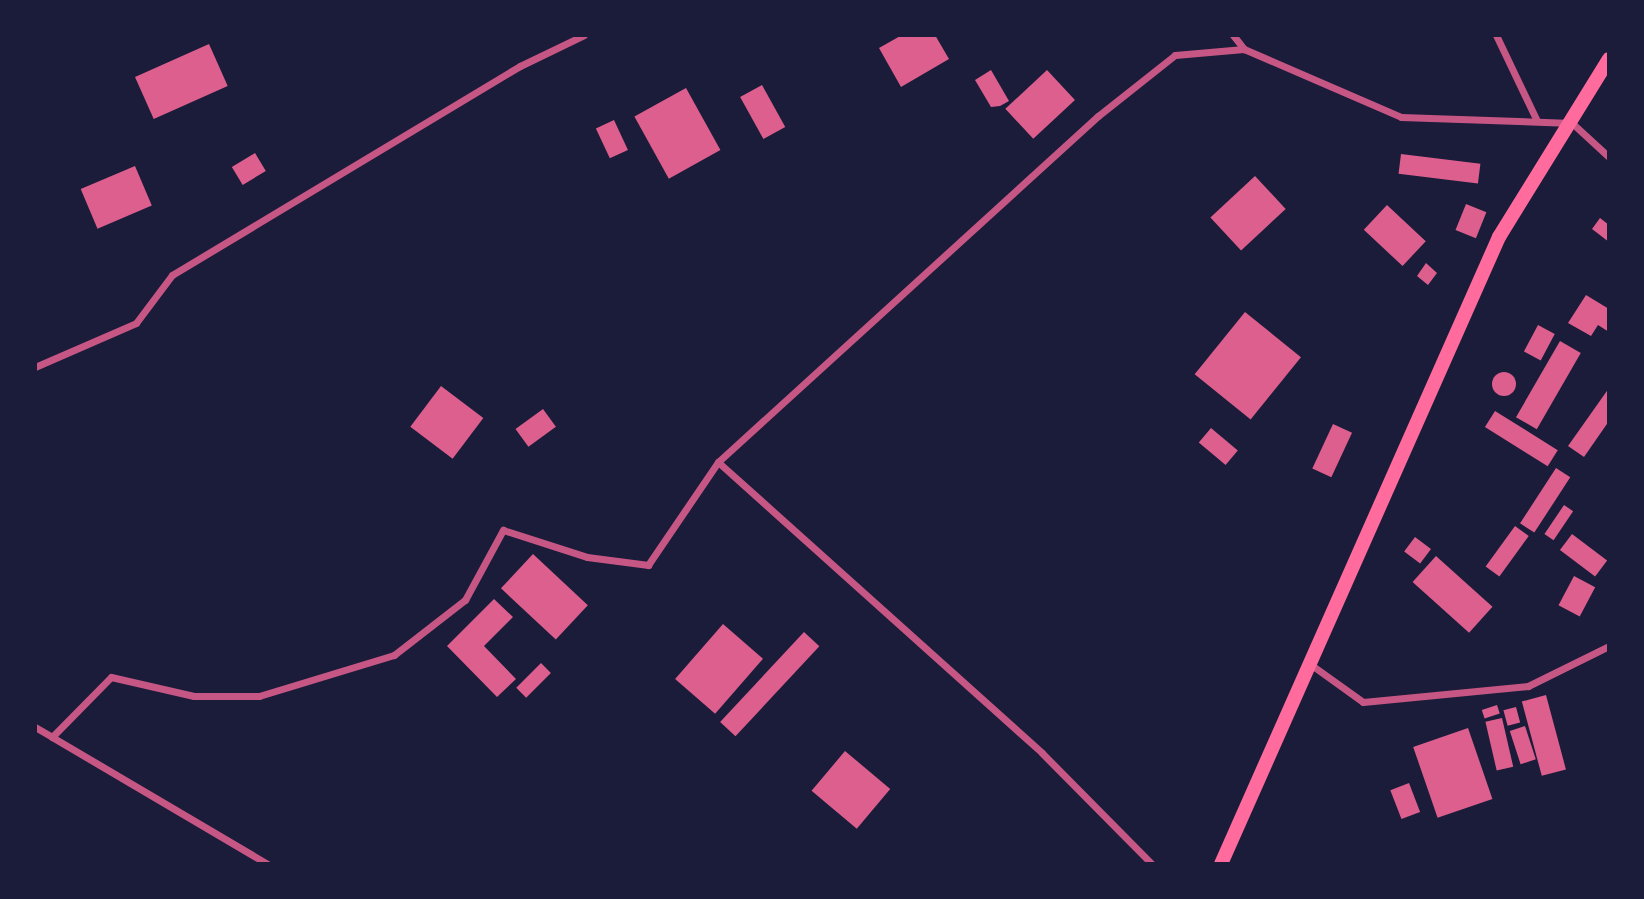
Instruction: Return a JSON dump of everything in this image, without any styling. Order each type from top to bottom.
[{"type":"main road","points":[[1221,864],[1499,237],[1609,59]]},
{"type":"street","points":[[35,367],[136,323],[172,275],[520,66],[584,35]]},
{"type":"street","points":[[1233,35],[1244,49]]},
{"type":"street","points":[[1496,35],[1537,121]]},
{"type":"street","points":[[52,737],[111,677],[194,696],[259,696],[394,655],[465,600],[503,530],[587,557],[648,565],[718,462],[1136,86],[1175,55],[1244,49],[1401,117],[1572,122],[1609,157]]},
{"type":"street","points":[[718,462],[1042,753],[1152,864]]},
{"type":"street","points":[[1310,664],[1363,702],[1528,686],[1609,646]]},
{"type":"street","points":[[35,727],[268,864]]},
{"type":"building","points":[[902,35],[935,35],[949,59],[901,87],[879,48]]},
{"type":"building","points":[[209,44],[228,86],[154,119],[135,77]]},
{"type":"building","points":[[991,70],[1009,101],[1000,106],[991,107],[975,80]]},
{"type":"building","points":[[1047,70],[1075,100],[1033,139],[1005,109]]},
{"type":"building","points":[[762,85],[785,127],[763,139],[740,97]]},
{"type":"building","points":[[686,88],[720,150],[669,179],[634,117]]},
{"type":"building","points":[[614,120],[628,150],[610,158],[596,128]]},
{"type":"building","points":[[255,153],[266,171],[243,185],[232,167]]},
{"type":"building","points":[[1401,154],[1480,164],[1478,184],[1399,174]]},
{"type":"building","points":[[135,166],[152,206],[97,229],[81,189]]},
{"type":"building","points":[[1255,176],[1286,209],[1241,251],[1210,218]]},
{"type":"building","points":[[1466,204],[1486,212],[1476,238],[1456,230]]},
{"type":"building","points":[[1387,205],[1426,241],[1403,266],[1364,230]]},
{"type":"building","points":[[1600,218],[1609,225],[1609,242],[1592,229]]},
{"type":"building","points":[[1426,263],[1437,273],[1428,285],[1417,276]]},
{"type":"building","points":[[1586,295],[1609,309],[1609,332],[1598,325],[1591,336],[1568,323]]},
{"type":"building","points":[[1245,312],[1301,357],[1251,419],[1195,374]]},
{"type":"building","points":[[1538,325],[1555,334],[1541,360],[1524,351]]},
{"type":"building","points":[[1560,341],[1581,353],[1537,429],[1516,417]]},
{"type":"building","points":[[1504,372],[1512,376],[1516,384],[1512,392],[1504,396],[1496,392],[1492,384],[1496,376]]},
{"type":"building","points":[[441,386],[483,418],[453,459],[410,427]]},
{"type":"building","points":[[1609,388],[1609,421],[1584,457],[1568,446]]},
{"type":"building","points":[[543,409],[556,427],[528,447],[515,429]]},
{"type":"building","points":[[1495,411],[1558,450],[1548,466],[1485,427]]},
{"type":"building","points":[[1333,424],[1352,433],[1331,477],[1312,468]]},
{"type":"building","points":[[1211,428],[1238,450],[1226,465],[1199,443]]},
{"type":"building","points":[[1556,468],[1570,477],[1534,533],[1520,523]]},
{"type":"building","points":[[1564,505],[1573,511],[1554,540],[1544,534]]},
{"type":"building","points":[[1515,526],[1529,536],[1499,576],[1486,566]]},
{"type":"building","points":[[1572,534],[1607,560],[1595,576],[1560,550]]},
{"type":"building","points":[[1415,537],[1431,549],[1420,563],[1404,551]]},
{"type":"building","points":[[533,554],[588,605],[556,640],[501,588]]},
{"type":"building","points":[[1436,556],[1492,607],[1469,633],[1413,582]]},
{"type":"building","points":[[1574,576],[1595,587],[1580,616],[1559,605]]},
{"type":"building","points":[[494,599],[513,617],[484,646],[516,679],[497,697],[447,646]]},
{"type":"building","points":[[723,624],[763,659],[715,714],[675,679]]},
{"type":"building","points":[[804,632],[819,646],[735,736],[720,722]]},
{"type":"building","points":[[541,663],[551,673],[526,698],[516,688]]},
{"type":"building","points":[[1546,695],[1566,769],[1542,776],[1522,701]]},
{"type":"building","points":[[1497,705],[1500,714],[1485,719],[1482,710]]},
{"type":"building","points":[[1516,707],[1520,722],[1508,726],[1503,710]]},
{"type":"building","points":[[1502,718],[1513,767],[1497,771],[1485,722]]},
{"type":"building","points":[[1525,726],[1536,759],[1521,764],[1510,731]]},
{"type":"building","points":[[1468,728],[1492,799],[1438,818],[1413,747]]},
{"type":"building","points":[[845,751],[890,789],[857,829],[812,791]]},
{"type":"building","points":[[1409,783],[1420,812],[1401,819],[1390,790]]}]
